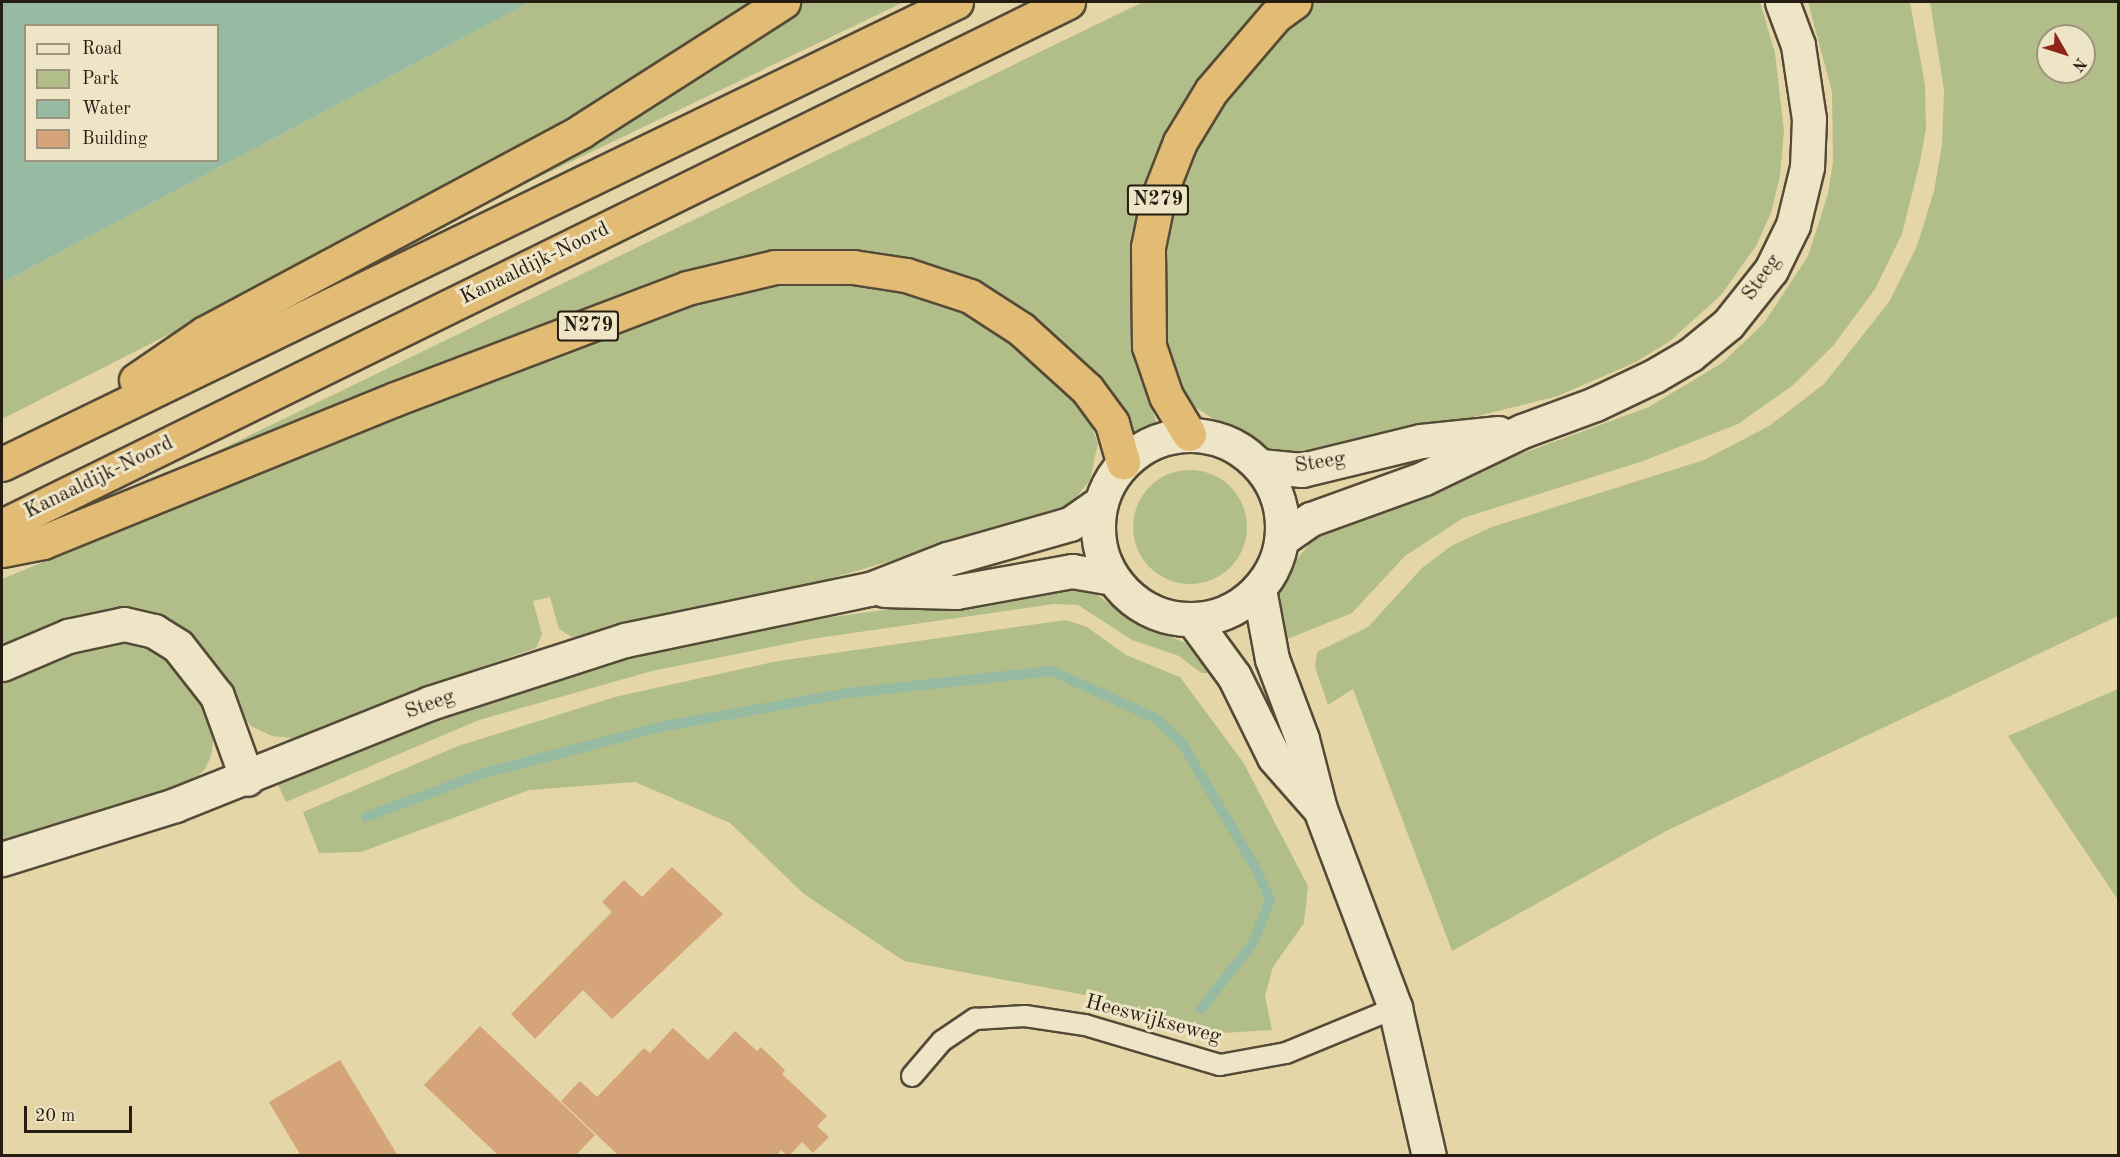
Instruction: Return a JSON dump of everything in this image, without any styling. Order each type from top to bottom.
[{"type":"highway","points":[[43,443],[205,333],[581,131],[783,2]]},
{"type":"highway","points":[[2,464],[956,2]]},
{"type":"highway","name":"Kanaaldijk-Noord","points":[[2,526],[1068,2]]},
{"type":"highway","name":"N279","points":[[1189,434],[1166,396],[1149,346],[1147,270],[1158,198],[1180,142],[1211,91],[1275,16],[1294,2]]},
{"type":"highway","name":"N279","points":[[2,550],[43,542],[395,399],[687,288],[775,267],[813,264],[906,275],[970,296],[1021,329],[1087,389],[1112,423],[1123,462]]},
{"type":"main road","name":"Steeg","points":[[1282,539],[1311,519],[1424,478],[1522,430],[1595,404],[1690,355],[1728,324],[1771,270],[1793,225],[1807,167],[1809,118],[1797,45],[1782,2]]},
{"type":"main road","name":"Steeg","points":[[1260,466],[1302,470],[1421,441],[1522,430]]},
{"type":"main road","points":[[1189,434],[1228,442],[1260,466],[1279,500],[1282,539],[1278,558],[1258,589],[1229,611],[1193,620],[1147,609],[1112,578],[1098,542],[1101,502],[1123,462],[1150,444],[1189,434]]},
{"type":"main road","name":"Steeg","points":[[2,859],[247,779],[430,703],[625,640],[870,589],[946,559],[1070,524],[1101,502]]},
{"type":"main road","name":"Steeg","points":[[870,589],[956,592],[1072,571],[1112,578]]},
{"type":"main road","points":[[1258,589],[1272,659],[1302,739],[1320,809],[1395,1008],[1429,1155]]},
{"type":"main road","points":[[1193,620],[1234,676],[1274,757],[1320,809]]},
{"type":"main road","points":[[2,663],[68,636],[101,628],[124,624],[154,631],[178,646],[217,696],[247,779]]},
{"type":"lane","name":"Heeswijkseweg","points":[[912,1076],[942,1041],[975,1019],[1025,1016],[1085,1025],[1221,1065],[1286,1053],[1395,1008]]},
{"type":"green space","points":[[530,2],[764,2],[422,206],[2,419],[2,283]]},
{"type":"green space","points":[[804,2],[904,2],[514,189],[511,185]]},
{"type":"green space","points":[[1143,2],[1277,2],[1264,13],[1133,263],[1132,323],[1139,364],[1157,424],[1133,435],[1076,358],[836,254],[211,462],[207,456]]},
{"type":"green space","points":[[1316,2],[1760,2],[1775,53],[1784,131],[1780,176],[1771,213],[1756,246],[1721,295],[1670,341],[1636,362],[1558,396],[1330,453],[1280,454],[1212,418],[1192,405],[1177,383],[1164,343],[1160,275],[1169,212],[1198,139],[1226,94],[1284,29]]},
{"type":"green space","points":[[1808,2],[1910,2],[1925,85],[1926,128],[1902,234],[1875,289],[1833,346],[1792,386],[1738,424],[1643,461],[1463,518],[1405,556],[1352,613],[1280,642],[1275,610],[1280,594],[1297,559],[1318,534],[1430,487],[1649,407],[1722,363],[1764,323],[1808,256],[1828,194],[1833,162],[1832,92]]},
{"type":"green space","points":[[1930,2],[2118,2],[2118,616],[1666,831],[1452,951],[1353,689],[1328,705],[1315,667],[1317,652],[1368,627],[1422,568],[1451,546],[1492,527],[1704,460],[1769,426],[1824,384],[1889,302],[1917,246],[1934,191],[1942,145],[1944,90]]},
{"type":"green space","points":[[827,280],[900,288],[946,303],[1004,334],[1059,380],[1087,415],[1098,443],[1090,480],[1075,499],[1054,513],[819,582],[572,637],[559,629],[550,597],[533,601],[542,634],[536,648],[437,682],[299,739],[272,736],[251,726],[172,628],[2,653],[2,579],[650,313],[785,281]]},
{"type":"green space","points":[[1190,470],[1212,475],[1230,487],[1242,505],[1247,527],[1242,549],[1230,567],[1212,579],[1190,584],[1168,579],[1150,567],[1138,549],[1133,527],[1138,505],[1150,487],[1168,475]]},
{"type":"green space","points":[[1062,586],[1093,592],[1135,622],[1188,644],[1214,673],[1201,673],[1179,656],[1132,640],[1078,605],[1054,604],[811,639],[652,671],[479,720],[286,802],[278,785],[434,717],[563,675],[649,652],[832,617]]},
{"type":"green space","points":[[1066,620],[1087,627],[1126,655],[1180,677],[1243,762],[1308,886],[1304,923],[1273,967],[1265,996],[1272,1030],[1222,1033],[1090,996],[904,961],[804,894],[730,823],[635,782],[529,790],[361,852],[319,853],[303,812],[458,746],[615,697],[778,661]]},
{"type":"green space","points":[[127,639],[163,652],[186,673],[215,727],[211,756],[205,769],[186,787],[2,843],[2,681],[94,644]]},
{"type":"green space","points":[[2118,689],[2118,900],[2008,736]]},
{"type":"water","points":[[2,2],[530,2],[2,283]]},
{"type":"building","points":[[672,867],[723,914],[612,1019],[583,990],[535,1039],[511,1014],[612,912],[602,902],[624,880],[642,897]]},
{"type":"building","points":[[480,1026],[595,1135],[575,1156],[499,1156],[424,1085]]},
{"type":"building","points":[[673,1028],[708,1060],[735,1031],[757,1051],[761,1047],[785,1070],[782,1074],[827,1116],[817,1126],[829,1137],[813,1153],[802,1142],[789,1156],[780,1150],[778,1156],[619,1156],[561,1101],[580,1081],[597,1097],[644,1048],[650,1053]]},
{"type":"building","points":[[340,1060],[398,1156],[301,1156],[269,1102]]},
{"type":"waterway","points":[[366,817],[484,773],[665,726],[849,693],[1052,671],[1155,718],[1182,743],[1254,865],[1270,900],[1253,943],[1201,1009]]}]
